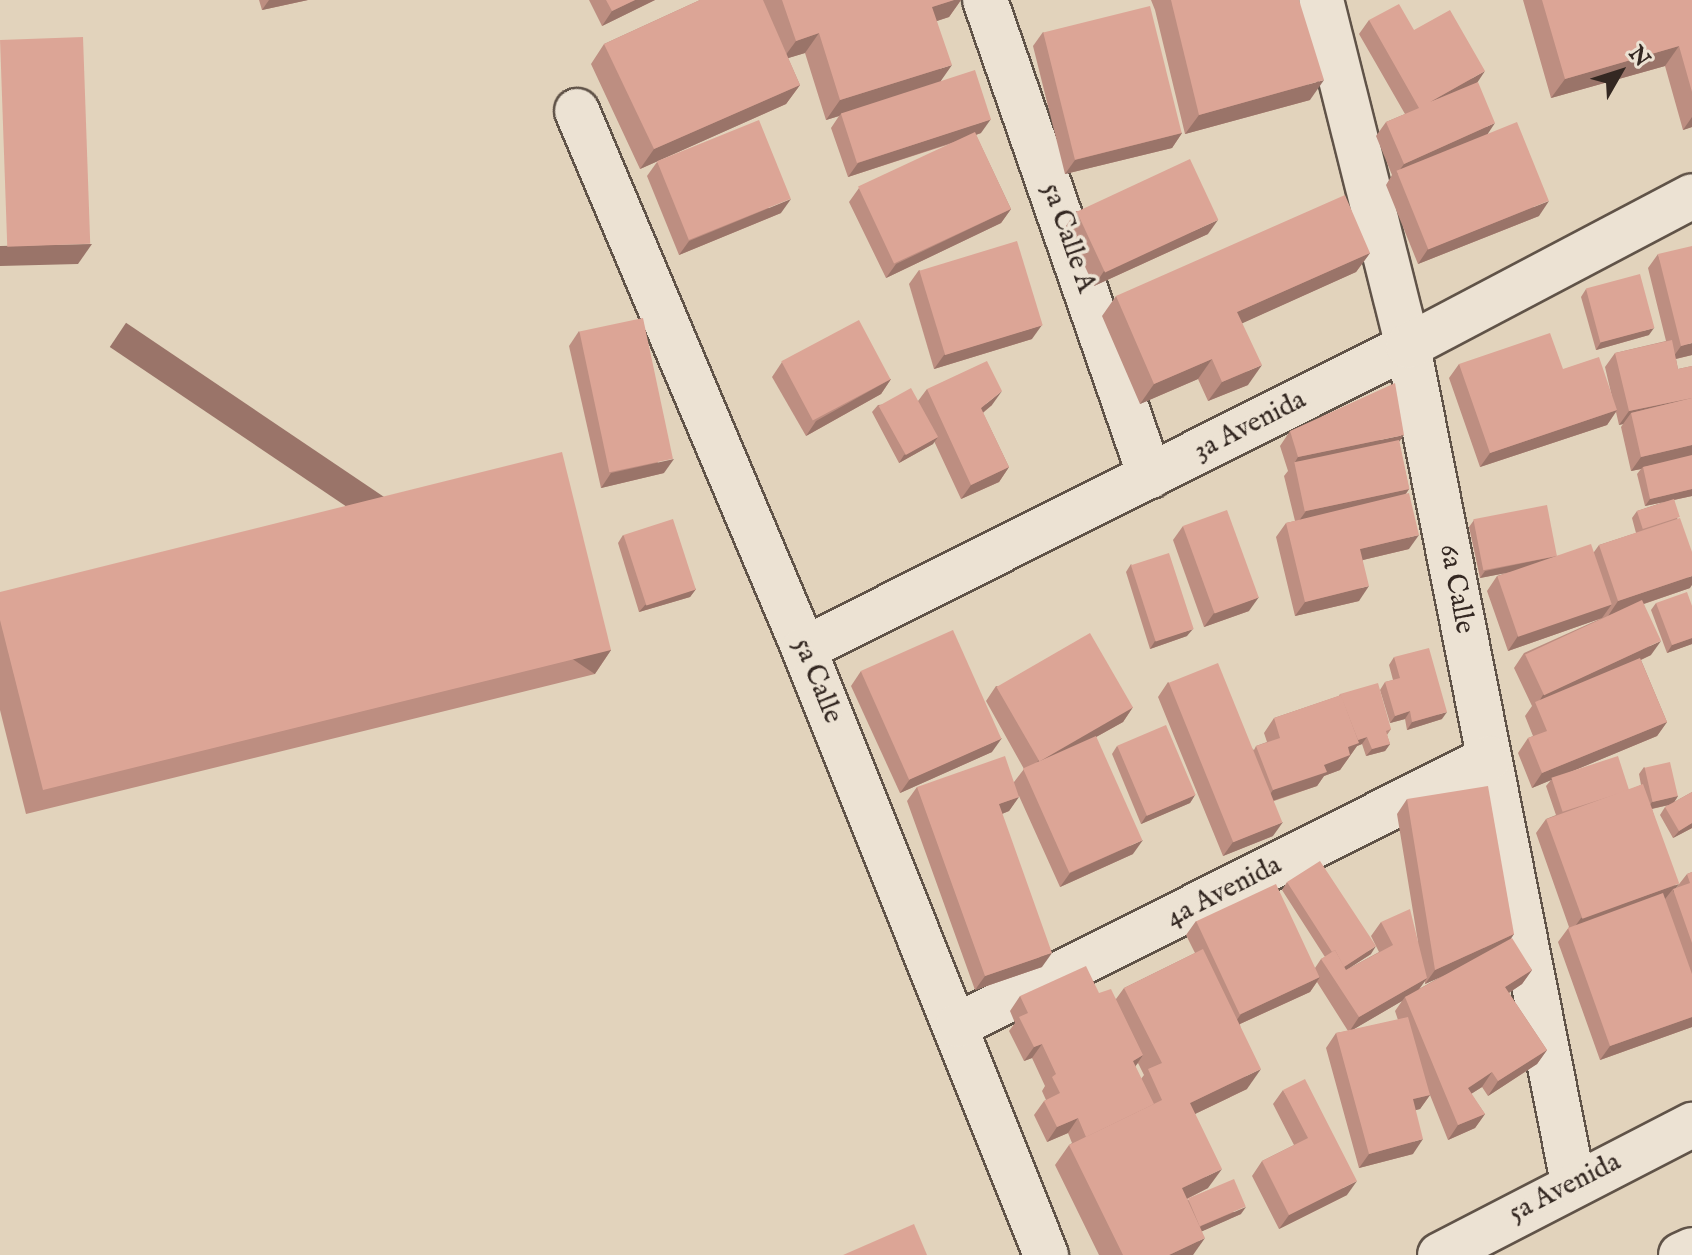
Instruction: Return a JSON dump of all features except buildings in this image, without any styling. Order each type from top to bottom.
[{"type":"street","name":"5a Calle A","points":[[985,0],[1150,476]]},
{"type":"street","name":"6a Calle","points":[[1321,0],[1408,346],[1573,1182]]},
{"type":"street","name":"5a Calle","points":[[577,111],[804,649],[958,1025],[1046,1255]]},
{"type":"street","name":"3a Avenida","points":[[804,649],[1408,346],[1692,196]]},
{"type":"street","name":"4a Avenida","points":[[958,1025],[1489,758]]},
{"type":"street","name":"5a Avenida","points":[[1440,1255],[1573,1182],[1692,1125]]},
{"type":"street","points":[[1681,1255],[1692,1250]]}]
